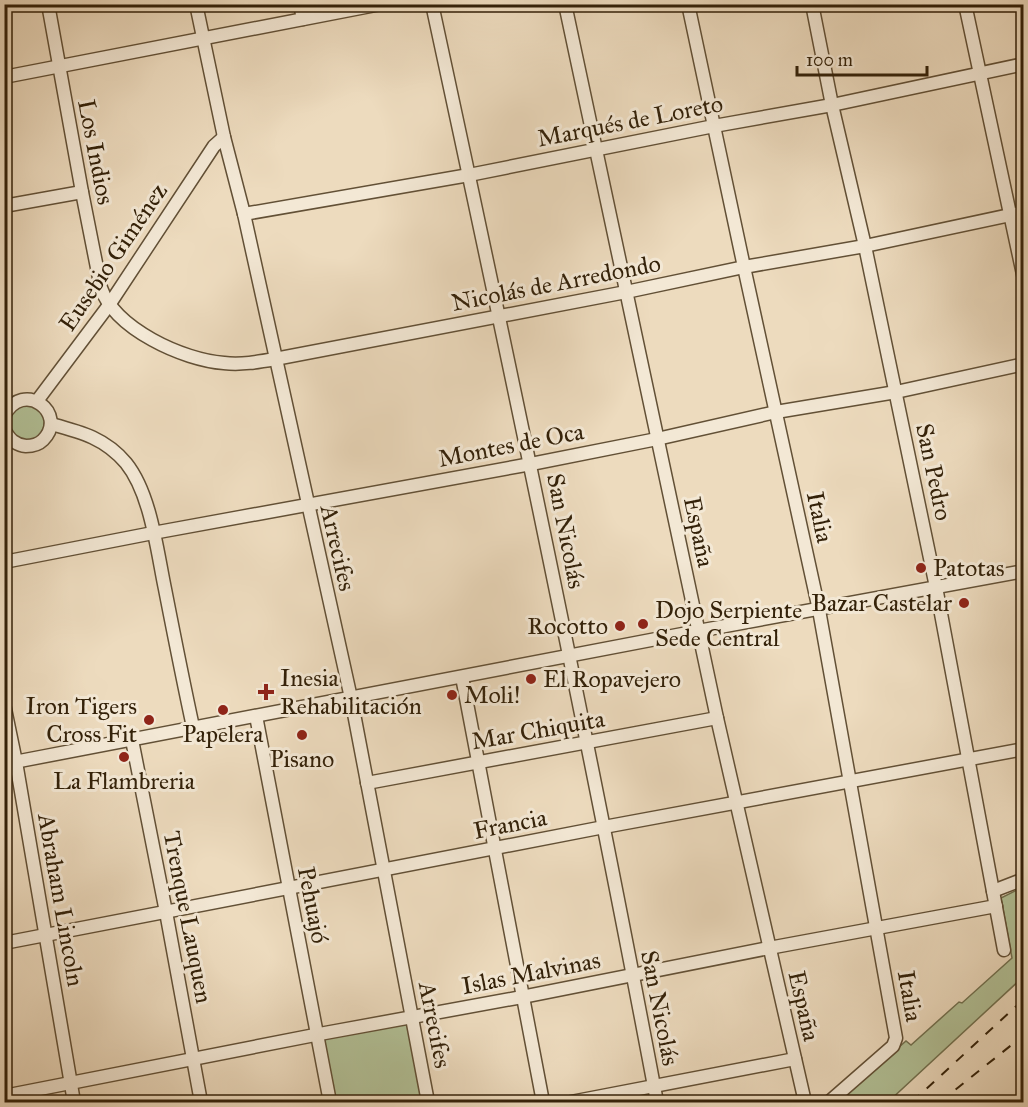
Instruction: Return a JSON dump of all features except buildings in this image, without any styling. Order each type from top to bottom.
[{"type":"street","name":"Los Indios","points":[[48,4],[101,288],[109,304]]},
{"type":"street","name":"Arrecifes","points":[[196,4],[351,698],[428,1102]]},
{"type":"street","points":[[300,4],[303,20]]},
{"type":"street","points":[[4,77],[381,4]]},
{"type":"street","name":"San Nicolás","points":[[432,4],[500,316],[588,742],[657,1102]]},
{"type":"street","name":"España","points":[[565,4],[717,718],[805,1102]]},
{"type":"street","name":"Italia","points":[[688,4],[819,610],[896,1038],[893,1046],[829,1102]]},
{"type":"street","name":"San Pedro","points":[[812,4],[936,587],[1004,950]]},
{"type":"street","points":[[965,4],[1023,279]]},
{"type":"street","name":"Marqués de Loreto","points":[[244,214],[469,175],[832,105],[1023,64]]},
{"type":"street","name":"Eusebio Giménez","points":[[37,401],[109,304],[214,146],[224,137]]},
{"type":"street","points":[[4,206],[82,192]]},
{"type":"street","name":"Nicolás de Arredondo","points":[[109,304],[117,314],[156,342],[203,360],[240,364],[626,292],[744,267],[865,246],[1023,212]]},
{"type":"street","name":"Montes de Oca","points":[[4,562],[531,464],[776,412],[896,392],[1023,364]]},
{"type":"street","points":[[4,416],[14,403],[30,399],[37,401],[48,411],[51,424],[45,438],[32,446],[7,440]]},
{"type":"street","points":[[51,424],[92,436],[110,448],[126,464],[145,500],[193,727]]},
{"type":"street","points":[[10,763],[1023,571]]},
{"type":"street","points":[[462,677],[543,1102]]},
{"type":"street","name":"Abraham Lincoln","points":[[4,704],[10,763],[45,935],[74,1102]]},
{"type":"street","name":"Pehuajó","points":[[256,716],[330,1102]]},
{"type":"street","name":"Mar Chiquita","points":[[367,783],[717,718]]},
{"type":"street","name":"Trenque Lauquen","points":[[132,740],[201,1102]]},
{"type":"street","name":"Francia","points":[[4,943],[1023,749]]},
{"type":"street","points":[[993,891],[1023,879]]},
{"type":"street","name":"Islas Malvinas","points":[[4,1095],[996,906]]},
{"type":"street","points":[[571,1102],[795,1059]]},
{"type":"green space","points":[[39,404],[48,428],[31,443],[21,442],[7,426],[13,407]]},
{"type":"green space","points":[[1023,887],[1023,977],[888,1102],[836,1102],[906,1041],[911,1045],[1012,958],[1001,898]]},
{"type":"green space","points":[[407,1023],[423,1102],[335,1102],[324,1038]]},
{"type":"railway","points":[[912,1102],[1024,999]]},
{"type":"railway","points":[[940,1102],[1024,1035]]},
{"type":"place","name":"Patotas","points":[[921,568]]},
{"type":"place","name":"Bazar Castelar","points":[[964,603]]},
{"type":"place","name":"Dojo Serpiente Sede Central","points":[[643,624]]},
{"type":"place","name":"Rocotto","points":[[620,626]]},
{"type":"place","name":"El Ropavejero","points":[[531,679]]},
{"type":"place","name":"Inesia Rehabilitación","points":[[266,692]]},
{"type":"place","name":"Moli!","points":[[452,695]]},
{"type":"place","name":"Papelera","points":[[223,710]]},
{"type":"place","name":"Iron Tigers Cross Fit","points":[[149,720]]},
{"type":"place","name":"Pisano","points":[[302,735]]},
{"type":"place","name":"La Flambreria","points":[[124,757]]}]
